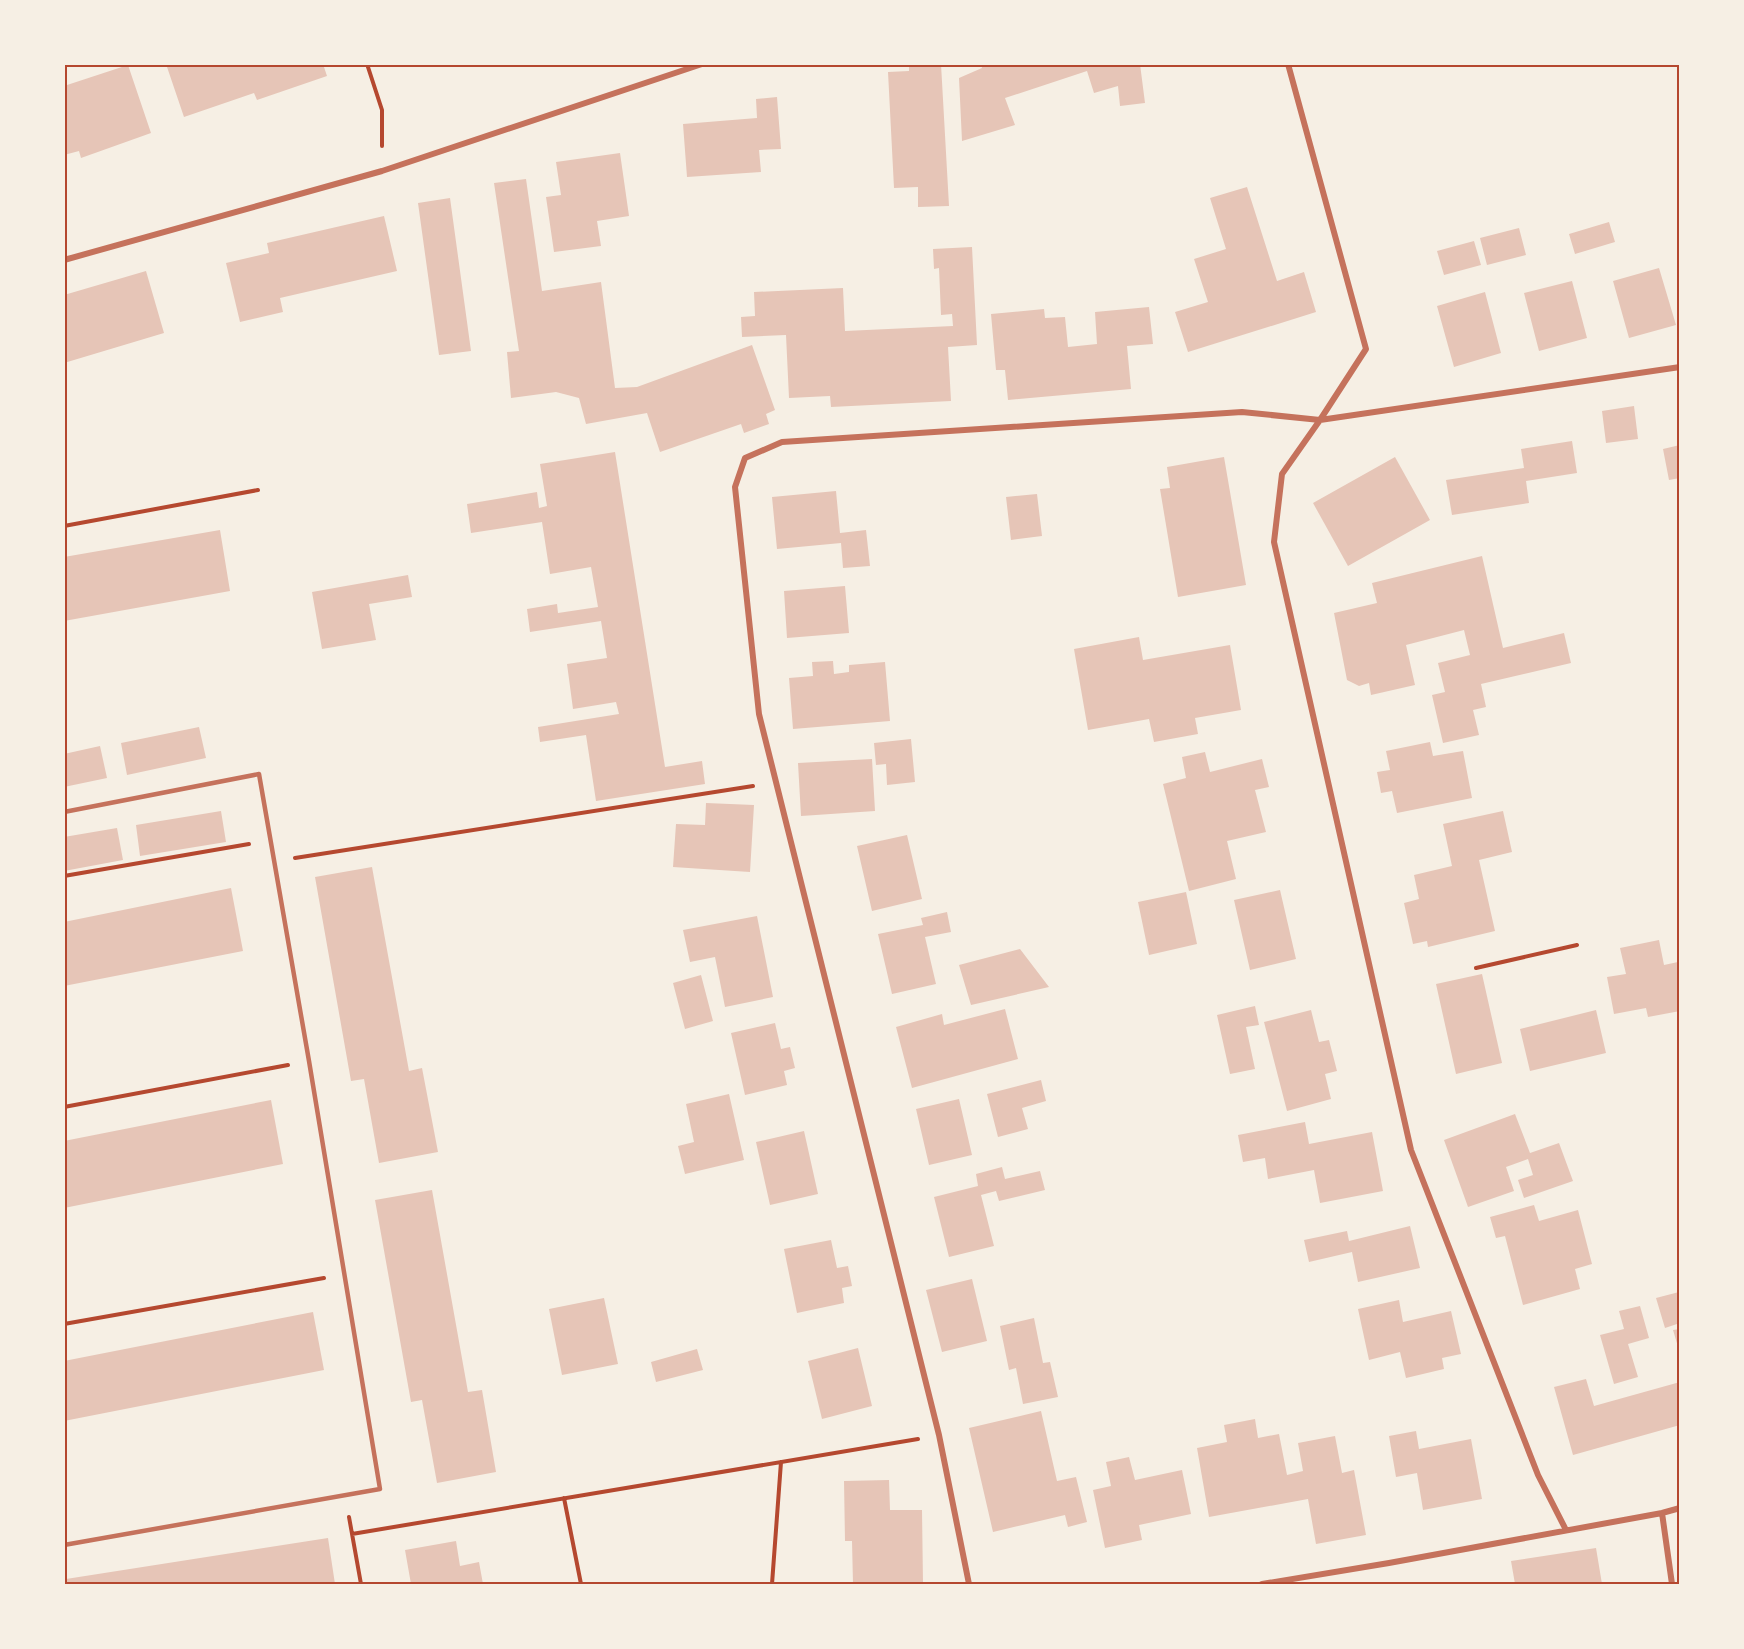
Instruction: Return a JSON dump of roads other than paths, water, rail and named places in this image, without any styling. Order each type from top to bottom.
[{"type":"street","points":[[64,260],[382,171],[702,64]]},
{"type":"street","points":[[1288,64],[1366,349],[1282,474],[1274,542],[1412,1150],[1538,1475],[1566,1530]]},
{"type":"street","points":[[969,1584],[939,1435],[759,714],[735,488],[745,458],[782,442],[1242,412],[1320,420],[1680,367]]},
{"type":"street","points":[[1262,1584],[1401,1561],[1680,1508]]},
{"type":"street","points":[[1662,1513],[1672,1584]]},
{"type":"lane","points":[[64,812],[259,774],[380,1489],[64,1545]]}]
